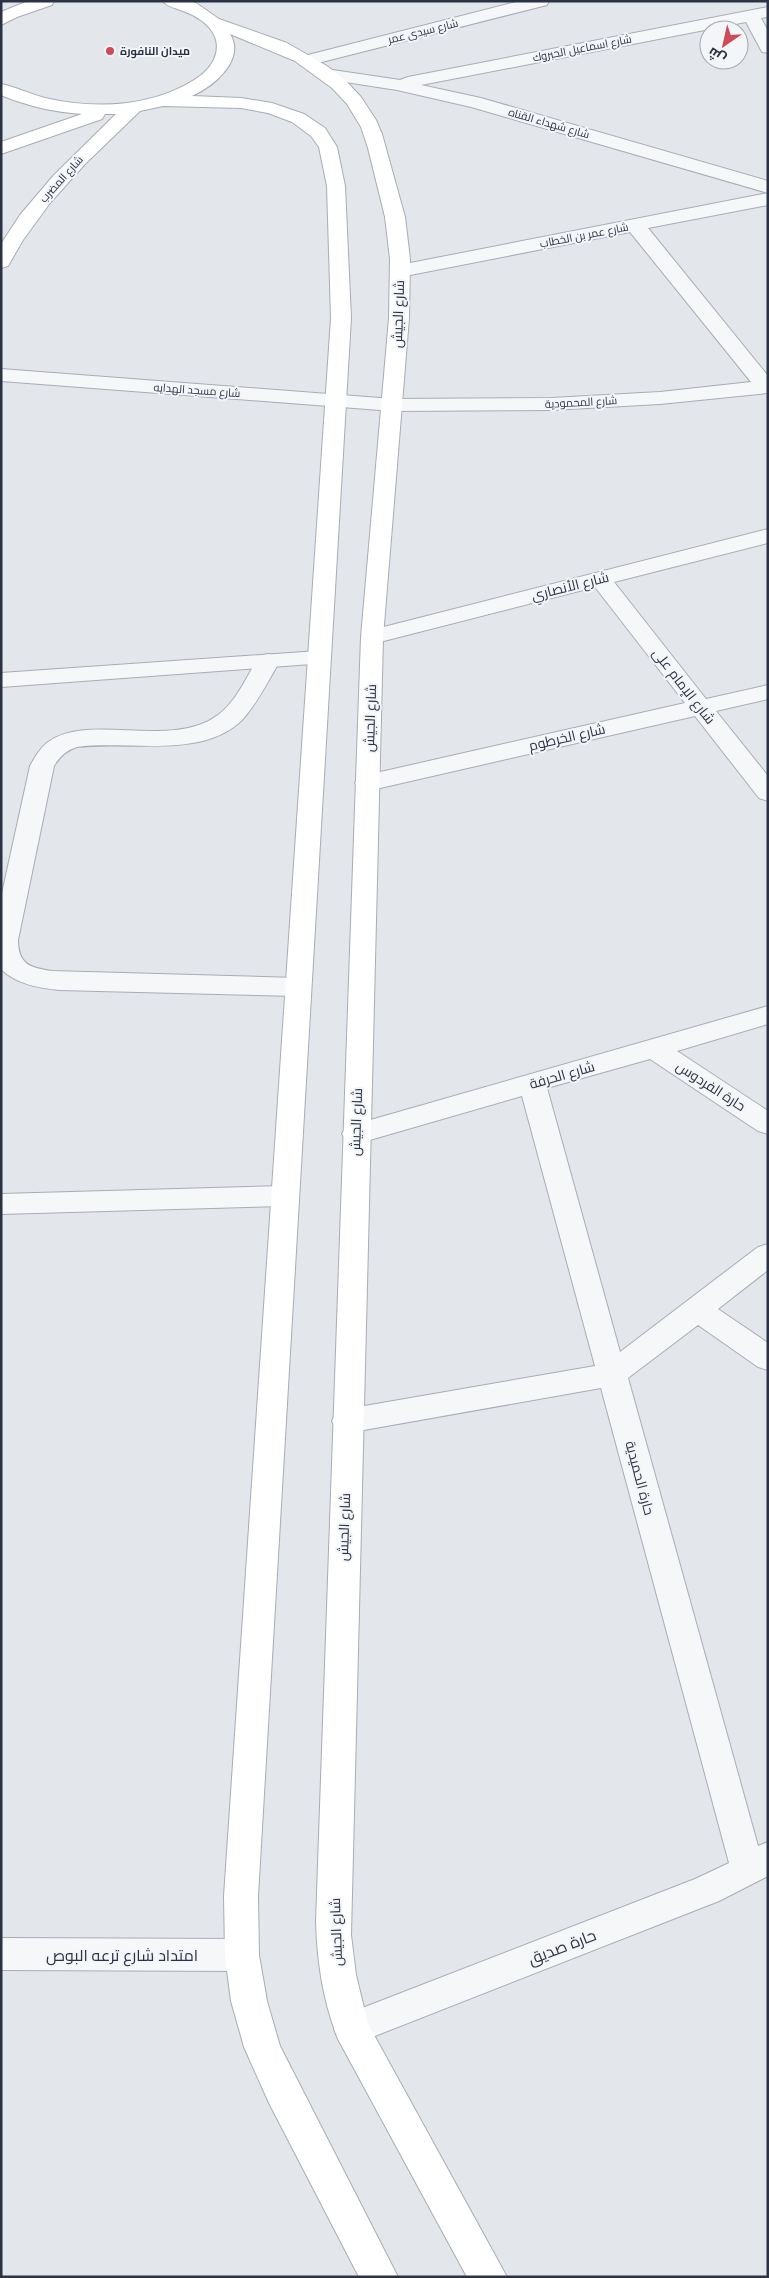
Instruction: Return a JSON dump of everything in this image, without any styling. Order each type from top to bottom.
[{"type":"main road","points":[[6,16],[26,1]]},
{"type":"main road","points":[[6,16],[46,1]]},
{"type":"main road","points":[[162,101],[192,89],[214,74],[226,57],[226,40],[201,12],[171,1]]},
{"type":"main road","name":"شارع الجيش","points":[[201,12],[264,40],[316,68],[350,96],[367,120],[376,146],[396,223],[400,271],[393,405],[372,637],[333,1921],[334,1958],[341,1993],[352,2029],[488,2277]]},
{"type":"main road","points":[[1,89],[40,104],[89,110],[124,108],[162,101],[241,102],[272,108],[298,118],[318,132],[328,147],[336,186],[341,318],[241,1896],[242,1955],[249,2001],[262,2046],[282,2091],[379,2277]]},
{"type":"main road","points":[[1,148],[124,108]]},
{"type":"main road","name":"شارع المضرب","points":[[1,262],[40,202],[124,108]]},
{"type":"street","name":"شارع سيدى عمر","points":[[316,68],[541,1]]},
{"type":"street","points":[[759,14],[768,48]]},
{"type":"street","name":"شارع اسماعيل الحبروك","points":[[397,85],[759,14]]},
{"type":"street","name":"شارع شهداء القناه","points":[[316,68],[475,102],[768,187]]},
{"type":"street","name":"شارع عمر بن الخطاب","points":[[400,271],[768,199]]},
{"type":"street","points":[[635,225],[767,387]]},
{"type":"street","name":"شارع مسجد الهدايه","points":[[1,375],[393,405]]},
{"type":"street","name":"شارع المحمودية","points":[[393,405],[551,404],[660,398],[767,387]]},
{"type":"street","name":"شارع الأنصاري","points":[[372,637],[768,536]]},
{"type":"street","name":"شارع الإمام على","points":[[600,579],[768,794]]},
{"type":"street","points":[[1,680],[318,658]]},
{"type":"street","points":[[268,661],[240,706],[226,721],[204,731],[177,737],[82,739],[63,744],[49,754],[42,766],[5,940],[6,956],[17,969],[36,978],[59,981],[298,986]]},
{"type":"street","name":"شارع الخرطوم","points":[[367,783],[768,692]]},
{"type":"street","name":"شارع الحرفة","points":[[356,1134],[768,1015]]},
{"type":"street","name":"حارة الفردوس","points":[[654,1048],[768,1124]]},
{"type":"street","name":"حارة الحميدية","points":[[532,1084],[612,1375],[758,1864]]},
{"type":"street","points":[[1,1204],[285,1196]]},
{"type":"street","points":[[348,1421],[612,1375],[768,1255]]},
{"type":"street","points":[[697,1309],[768,1359]]},
{"type":"street","name":"حارة صديق","points":[[352,2029],[708,1890],[758,1864]]},
{"type":"street","name":"امتداد شارع ترعه البوص","points":[[1,1954],[242,1955]]},
{"type":"place","name":"ميدان النافورة","points":[[110,51]]}]
